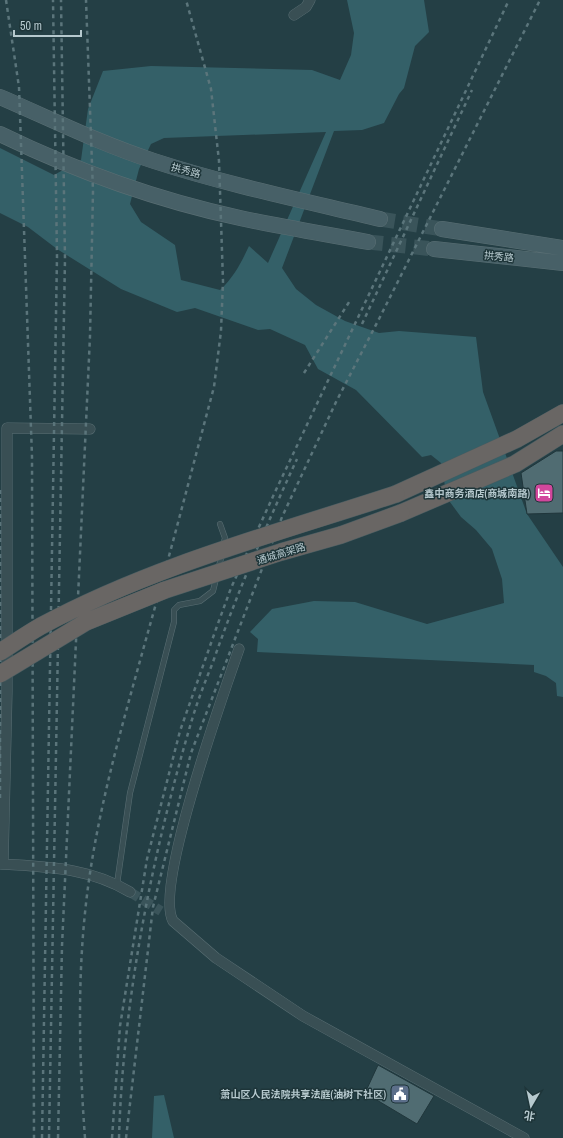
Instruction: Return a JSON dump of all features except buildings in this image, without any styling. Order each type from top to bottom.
[{"type":"highway","name":"通城高架路","points":[[0,652],[41,626],[118,589],[222,551],[396,494],[517,440],[563,413]]},
{"type":"highway","name":"通城高架路","points":[[0,674],[86,622],[166,590],[281,552],[341,535],[401,513],[516,464],[563,434]]},
{"type":"main road","name":"拱秀路","points":[[0,97],[70,128],[154,161],[252,188],[380,219]]},
{"type":"main road","points":[[0,134],[41,154],[144,192],[239,218],[368,242]]},
{"type":"main road","name":"拱秀路","points":[[442,230],[563,248]]},
{"type":"main road","name":"拱秀路","points":[[434,249],[563,263]]},
{"type":"street","points":[[294,15],[306,7],[310,0]]},
{"type":"street","points":[[90,429],[7,428],[7,692],[2,864],[75,870],[117,884],[130,892]]},
{"type":"street","points":[[239,649],[185,814],[166,913],[173,922],[216,958],[303,1016],[524,1138]]},
{"type":"lane","points":[[117,884],[130,793],[174,622],[174,610],[180,605],[200,601],[213,591],[216,584],[225,538],[220,524]]},
{"type":"water","points":[[347,0],[424,0],[429,32],[415,46],[404,88],[399,94],[384,123],[362,130],[334,131],[282,268],[296,289],[316,305],[345,321],[379,333],[399,331],[476,337],[483,392],[527,514],[563,567],[563,697],[557,696],[556,683],[546,676],[534,672],[534,665],[257,652],[258,639],[250,632],[272,609],[314,601],[355,602],[427,624],[504,603],[502,579],[492,549],[476,530],[461,517],[447,498],[441,463],[431,455],[422,457],[356,390],[318,369],[305,345],[270,329],[258,330],[195,308],[177,312],[121,289],[57,249],[28,227],[0,213],[0,148],[54,175],[81,160],[88,109],[103,71],[151,66],[312,70],[340,80],[351,55],[354,33]],"holes":[[[326,132],[268,263],[249,246],[237,270],[220,290],[181,280],[175,245],[141,222],[130,204],[139,169],[151,144],[164,138]]]},
{"type":"water","points":[[164,1095],[174,1138],[152,1138],[154,1096]]},
{"type":"tunnel","points":[[380,219],[442,229]]},
{"type":"tunnel","points":[[368,242],[434,249]]},
{"type":"tunnel","points":[[130,892],[161,911]]},
{"type":"railway","points":[[6,0],[19,87],[32,457],[34,1138]]},
{"type":"railway","points":[[42,1138],[57,257],[53,0]]},
{"type":"railway","points":[[49,1138],[65,259],[61,0]]},
{"type":"railway","points":[[58,1138],[62,946],[90,336],[93,191],[86,0]]},
{"type":"railway","points":[[85,1138],[80,1047],[80,986],[84,925],[92,862],[105,796],[121,730],[214,387],[221,331],[223,281],[219,161],[211,89],[186,0]]},
{"type":"railway","points":[[112,1138],[120,1026],[147,859],[180,731],[231,588],[275,492],[509,0]]},
{"type":"railway","points":[[126,1138],[153,907],[191,753],[282,517],[336,402],[540,0]]},
{"type":"railway","points":[[362,324],[472,90]]},
{"type":"railway","points":[[304,373],[351,299]]},
{"type":"railway","points":[[119,1138],[126,1034],[133,981],[152,876],[177,773],[196,707],[232,611],[263,534],[297,459]]},
{"type":"railway","points":[[0,490],[0,799]]},
{"type":"place","name":"鑫中商务酒店(商城南路)","points":[[544,493]]},
{"type":"place","name":"萧山区人民法院共享法庭(油树下社区)","points":[[400,1094]]}]
